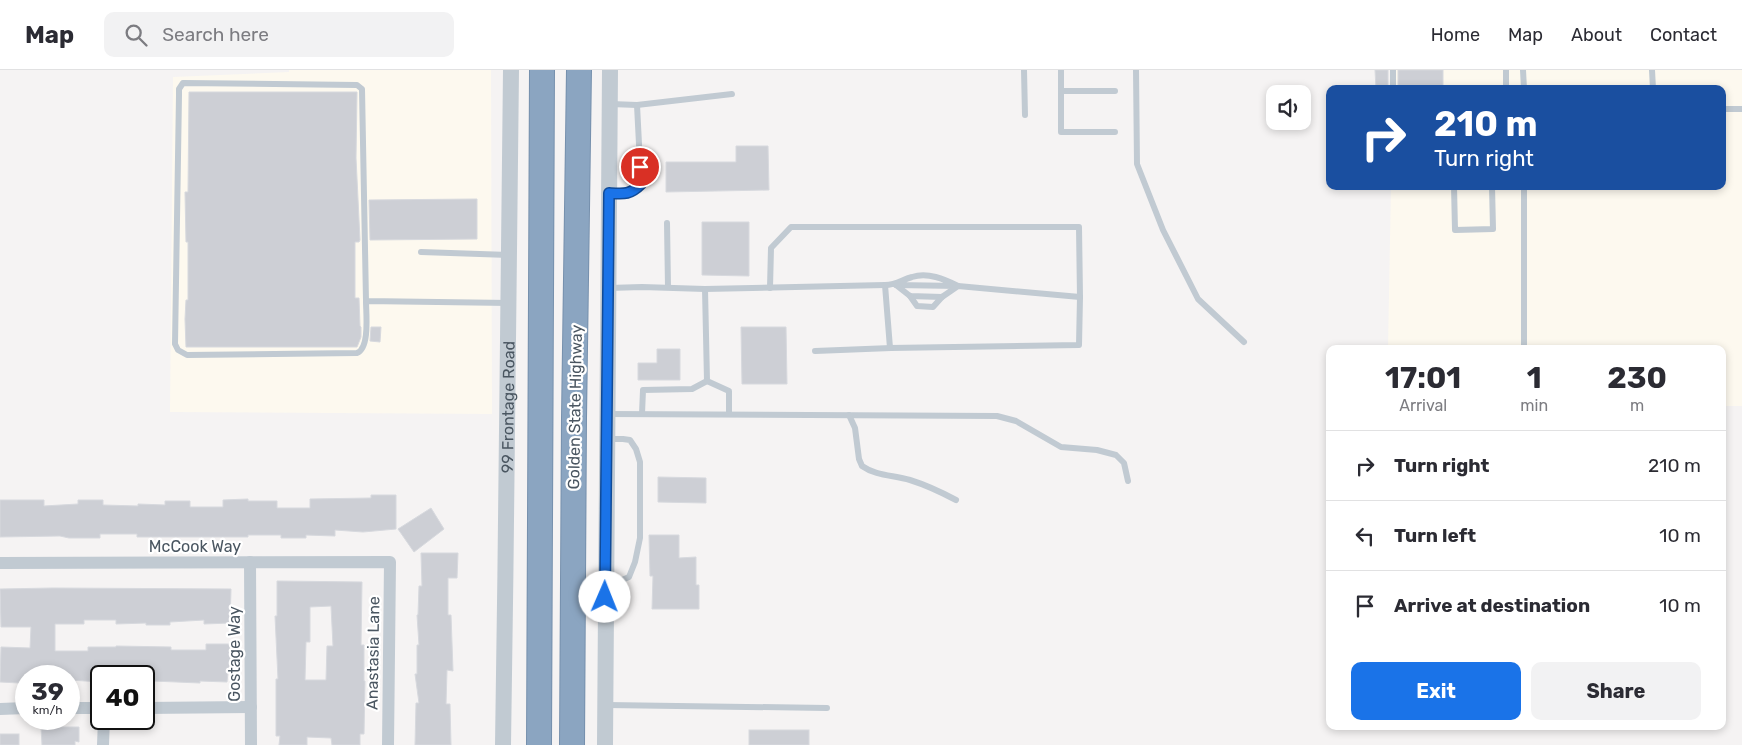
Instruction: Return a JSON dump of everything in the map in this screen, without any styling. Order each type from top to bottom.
[{"type":"highway","name":"Golden State Highway","points":[[539,745],[542,70]]},
{"type":"highway","name":"Golden State Highway","points":[[572,745],[579,70]]},
{"type":"street","name":"99 Frontage Road","points":[[503,745],[512,70]]},
{"type":"street","points":[[605,745],[610,70]]},
{"type":"street","name":"Gostage Way","points":[[250,562],[251,745]]},
{"type":"street","name":"McCook Way","points":[[0,563],[390,562]]},
{"type":"street","name":"Anastasia Lane","points":[[388,745],[390,562]]},
{"type":"street","points":[[155,708],[251,707]]},
{"type":"street","points":[[0,709],[15,708]]},
{"type":"street","points":[[103,745],[104,730]]},
{"type":"lane","points":[[1024,70],[1024,115]]},
{"type":"lane","points":[[1061,70],[1061,132],[1115,132]]},
{"type":"lane","points":[[1136,70],[1136,164],[1163,230],[1198,299],[1244,342]]},
{"type":"lane","points":[[1393,70],[1393,85]]},
{"type":"lane","points":[[1506,70],[1506,85]]},
{"type":"lane","points":[[1524,70],[1524,85]]},
{"type":"lane","points":[[1652,70],[1652,85]]},
{"type":"lane","points":[[183,83],[350,84],[357,85],[362,89],[366,302],[365,345],[361,352],[187,355],[178,350],[175,344],[178,105],[179,89],[183,83]]},
{"type":"lane","points":[[1061,91],[1115,91]]},
{"type":"lane","points":[[610,104],[637,105],[732,94]]},
{"type":"lane","points":[[609,193],[626,194],[635,190],[641,184],[637,105]]},
{"type":"lane","points":[[1726,109],[1742,109]]},
{"type":"lane","points":[[1454,190],[1455,230],[1493,228],[1492,190]]},
{"type":"lane","points":[[1524,190],[1524,345]]},
{"type":"lane","points":[[667,223],[668,287]]},
{"type":"lane","points":[[770,288],[771,248],[791,228],[1079,227],[1079,345],[815,351]]},
{"type":"lane","points":[[421,252],[510,256]]},
{"type":"lane","points":[[609,288],[668,287],[705,289],[896,285],[913,276],[940,277],[958,286],[1080,297]]},
{"type":"lane","points":[[886,285],[891,348]]},
{"type":"lane","points":[[896,285],[910,296],[917,306],[933,306],[958,286]]},
{"type":"lane","points":[[705,289],[707,380]]},
{"type":"lane","points":[[910,296],[942,297]]},
{"type":"lane","points":[[366,302],[510,303]]},
{"type":"lane","points":[[642,414],[643,390],[692,389],[707,380]]},
{"type":"lane","points":[[707,380],[729,391],[729,414]]},
{"type":"lane","points":[[607,414],[997,416],[1016,421],[1061,447],[1097,450],[1116,455],[1124,463],[1128,481]]},
{"type":"lane","points":[[849,415],[855,428],[859,459],[862,466],[877,474],[928,486],[956,500]]},
{"type":"lane","points":[[605,580],[622,580],[629,577],[636,562],[640,538],[640,462],[636,449],[630,440],[623,438],[607,439]]},
{"type":"lane","points":[[606,705],[827,708]]},
{"type":"shaded area","points":[[289,70],[491,70],[492,414],[170,412],[173,77],[289,72]]},
{"type":"shaded area","points":[[1392,70],[1742,70],[1742,406],[1726,406],[1726,345],[1388,345],[1391,190],[1726,190],[1726,85],[1392,85]]},
{"type":"building","points":[[1375,70],[1388,70],[1388,85],[1376,85]]},
{"type":"building","points":[[1398,70],[1443,70],[1443,85],[1398,85]]},
{"type":"building","points":[[189,92],[357,92],[356,158],[360,240],[355,242],[355,298],[359,298],[361,337],[357,347],[186,347],[185,319],[186,300],[188,300],[188,242],[186,242],[185,192],[188,192]]},
{"type":"building","points":[[736,146],[768,146],[769,190],[666,192],[666,162],[736,162]]},
{"type":"building","points":[[477,199],[477,239],[370,240],[369,200]]},
{"type":"building","points":[[702,222],[749,222],[749,276],[702,275]]},
{"type":"building","points":[[371,327],[381,327],[380,342],[370,341]]},
{"type":"building","points":[[741,327],[786,327],[787,384],[742,384]]},
{"type":"building","points":[[657,349],[680,349],[680,380],[638,380],[638,363],[657,363]]},
{"type":"building","points":[[658,477],[706,478],[706,503],[658,502]]},
{"type":"building","points":[[371,495],[396,495],[396,529],[363,532],[335,530],[335,536],[306,535],[306,538],[281,538],[281,535],[248,535],[248,537],[137,537],[137,534],[100,534],[100,538],[69,538],[60,536],[0,537],[0,500],[44,500],[44,506],[78,504],[78,500],[103,500],[103,505],[138,506],[138,504],[165,505],[165,501],[190,501],[190,507],[223,507],[223,500],[248,499],[248,501],[277,501],[277,508],[310,508],[310,499],[371,498]]},
{"type":"building","points":[[431,508],[444,529],[414,552],[398,529]]},
{"type":"building","points":[[649,535],[679,535],[679,558],[696,557],[696,585],[699,585],[699,609],[652,609],[653,576],[650,576]]},
{"type":"building","points":[[421,553],[458,553],[457,578],[448,578],[448,615],[451,615],[453,671],[447,670],[446,704],[450,704],[451,745],[415,745],[416,703],[419,703],[415,674],[417,674],[417,645],[419,645],[417,615],[419,586],[422,586]]},
{"type":"building","points":[[277,581],[362,582],[361,645],[364,645],[365,681],[364,734],[360,734],[360,745],[332,745],[331,738],[307,737],[307,745],[279,745],[280,736],[276,736],[276,679],[278,679],[275,616],[277,616]],"holes":[[[331,606],[333,646],[327,646],[326,680],[305,680],[306,642],[310,642],[310,607]]]},
{"type":"building","points":[[0,589],[231,589],[230,623],[204,624],[204,620],[170,622],[170,625],[146,625],[146,623],[116,624],[116,620],[84,620],[84,624],[55,624],[55,651],[88,651],[88,647],[116,646],[171,647],[171,650],[206,650],[206,644],[231,644],[231,671],[228,672],[227,682],[155,681],[155,665],[90,665],[90,681],[80,681],[80,665],[15,665],[15,683],[0,682],[1,647],[30,648],[31,627],[1,627]]},
{"type":"building","points":[[41,730],[79,730],[79,742],[75,741],[75,745],[42,745]]},
{"type":"building","points":[[749,730],[809,730],[809,745],[749,745]]},
{"type":"building","points":[[0,734],[19,734],[19,745],[0,745]]},
{"type":"route","points":[[605,597],[609,193],[626,194],[635,190],[641,184],[640,167]]}]
